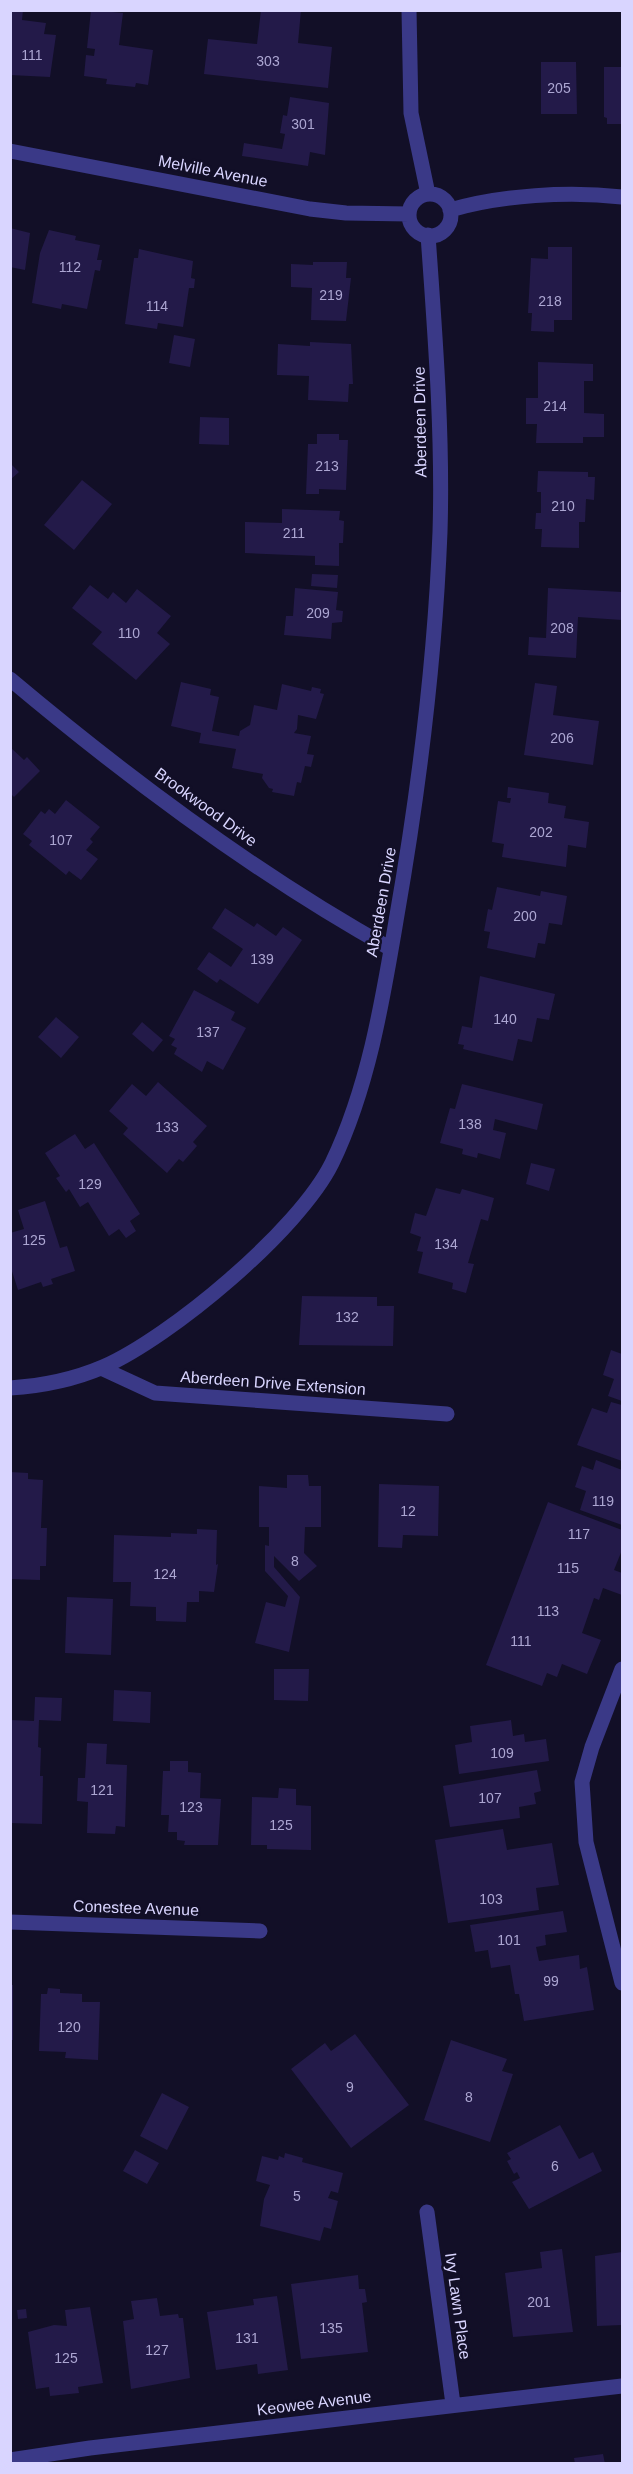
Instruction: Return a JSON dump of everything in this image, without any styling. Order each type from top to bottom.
[{"type":"street","points":[[409,10],[411,113],[428,194]]},
{"type":"street","name":"Melville Avenue","points":[[10,151],[310,209],[346,213],[409,214]]},
{"type":"street","points":[[428,194],[438,195],[446,201],[450,210],[450,220],[445,228],[438,234],[428,235],[414,228],[409,214],[412,204],[418,197],[428,194]]},
{"type":"street","points":[[450,210],[486,200],[598,195],[622,198]]},
{"type":"street","name":"Aberdeen Drive","points":[[10,1388],[60,1380],[101,1368],[160,1334],[231,1278],[265,1246],[303,1204],[331,1165],[352,1111],[380,1014],[413,822],[430,674],[440,531],[437,360],[428,235]]},
{"type":"street","name":"Brookwood Drive","points":[[10,679],[127,772],[227,846],[322,911],[391,949]]},
{"type":"street","name":"Aberdeen Drive Extension","points":[[101,1368],[155,1393],[447,1414]]},
{"type":"street","points":[[622,1669],[596,1737],[582,1782],[586,1842],[622,1983]]},
{"type":"street","name":"Conestee Avenue","points":[[10,1922],[260,1931]]},
{"type":"street","name":"Ivy Lawn Place","points":[[427,2212],[453,2404]]},
{"type":"street","name":"Keowee Avenue","points":[[10,2460],[102,2446],[622,2386]]},
{"type":"building","points":[[10,10],[23,10],[22,20],[46,23],[44,34],[56,35],[50,77],[10,75]]},
{"type":"building","points":[[91,10],[123,13],[119,45],[153,50],[148,85],[136,83],[135,87],[106,84],[107,79],[84,76],[86,55],[94,56],[95,49],[87,48]]},
{"type":"building","points":[[261,10],[301,10],[298,43],[332,47],[328,88],[204,74],[208,39],[257,44]]},
{"type":"building","points":[[541,62],[576,62],[577,114],[541,114]]},
{"type":"building","points":[[604,67],[622,67],[622,124],[607,124],[607,118],[604,117]]},
{"type":"building","points":[[290,97],[329,103],[325,155],[310,152],[308,166],[242,156],[244,143],[282,149],[285,134],[280,133],[283,115],[287,116]]},
{"type":"building","points":[[10,228],[30,233],[25,270],[10,267]]},
{"type":"building","points":[[49,230],[76,236],[75,240],[100,245],[97,260],[102,260],[100,271],[95,270],[87,309],[62,304],[61,309],[32,303],[40,253]]},
{"type":"building","points":[[548,247],[572,247],[572,320],[554,320],[554,332],[531,331],[532,313],[528,313],[531,258],[548,259]]},
{"type":"building","points":[[139,249],[193,261],[191,278],[195,279],[194,288],[189,288],[183,327],[158,323],[157,329],[125,324],[134,258],[138,258]]},
{"type":"building","points":[[313,262],[347,262],[346,278],[351,278],[346,321],[311,320],[312,288],[291,287],[291,264],[313,265]]},
{"type":"building","points":[[174,335],[195,339],[190,367],[169,363]]},
{"type":"building","points":[[310,342],[351,344],[353,384],[349,384],[348,402],[308,400],[309,376],[277,375],[278,344],[310,346]]},
{"type":"building","points":[[538,362],[593,364],[593,381],[584,381],[584,413],[604,414],[604,437],[583,437],[583,443],[536,443],[537,424],[526,424],[526,398],[538,398]]},
{"type":"building","points":[[200,417],[229,418],[229,445],[199,444]]},
{"type":"building","points":[[317,434],[339,434],[339,440],[348,440],[346,490],[319,489],[319,494],[306,494],[308,444],[317,444]]},
{"type":"building","points":[[10,463],[19,472],[10,480]]},
{"type":"building","points":[[538,471],[588,472],[588,477],[595,477],[594,500],[586,499],[585,522],[579,522],[579,548],[541,547],[542,529],[535,529],[536,513],[541,513],[541,492],[537,492]]},
{"type":"building","points":[[82,480],[112,504],[74,550],[44,525]]},
{"type":"building","points":[[282,509],[340,511],[339,520],[344,521],[343,543],[339,543],[339,566],[315,565],[315,556],[245,553],[245,522],[282,523]]},
{"type":"building","points":[[312,574],[338,575],[337,588],[311,586]]},
{"type":"building","points":[[90,585],[108,599],[113,592],[126,603],[137,589],[171,616],[157,633],[170,644],[136,680],[92,644],[102,632],[72,608]]},
{"type":"building","points":[[295,588],[338,592],[336,610],[343,611],[342,622],[332,623],[331,639],[284,635],[286,616],[293,616]]},
{"type":"building","points":[[548,588],[622,592],[622,620],[578,617],[576,658],[528,655],[529,637],[546,638]]},
{"type":"building","points":[[181,682],[211,689],[210,695],[219,697],[212,731],[239,736],[240,731],[250,725],[254,705],[277,710],[282,684],[311,691],[312,687],[321,689],[320,693],[324,694],[316,719],[298,715],[297,729],[294,733],[311,736],[307,754],[314,755],[311,767],[305,766],[301,783],[297,782],[294,796],[272,792],[273,789],[269,788],[262,778],[263,774],[232,768],[236,749],[199,743],[201,733],[171,726]]},
{"type":"building","points":[[535,683],[557,686],[553,715],[599,721],[593,765],[524,755]]},
{"type":"building","points":[[10,747],[24,760],[27,757],[40,771],[14,797],[10,793]]},
{"type":"building","points":[[508,787],[549,793],[548,803],[566,806],[564,818],[589,822],[586,848],[568,845],[566,867],[502,857],[504,844],[492,842],[498,801],[510,803],[511,798],[507,798]]},
{"type":"building","points":[[66,800],[100,827],[90,839],[93,842],[86,850],[98,859],[81,880],[69,871],[66,875],[29,845],[32,841],[23,834],[41,811],[45,814],[49,809],[55,814]]},
{"type":"building","points":[[497,887],[540,896],[541,891],[567,896],[562,925],[549,923],[545,944],[538,943],[535,958],[487,948],[490,932],[484,931],[488,909],[492,910]]},
{"type":"building","points":[[225,908],[254,927],[257,923],[276,936],[283,927],[302,940],[258,1004],[220,979],[217,983],[197,969],[209,952],[231,967],[243,949],[212,928]]},
{"type":"building","points":[[480,976],[555,994],[549,1020],[537,1018],[532,1042],[518,1039],[513,1061],[463,1049],[464,1045],[458,1044],[462,1026],[472,1028]]},
{"type":"building","points":[[194,990],[235,1012],[231,1020],[246,1028],[223,1070],[207,1061],[202,1072],[174,1054],[177,1048],[171,1045],[175,1039],[169,1036]]},
{"type":"building","points":[[56,1017],[79,1037],[61,1058],[38,1037]]},
{"type":"building","points":[[142,1022],[163,1040],[153,1052],[132,1034]]},
{"type":"building","points":[[158,1082],[207,1126],[193,1142],[197,1146],[183,1162],[179,1159],[167,1173],[123,1134],[128,1128],[109,1111],[132,1084],[146,1096]]},
{"type":"building","points":[[462,1084],[543,1104],[537,1130],[495,1119],[493,1130],[506,1133],[500,1159],[478,1153],[477,1158],[462,1154],[463,1149],[440,1143],[450,1108],[455,1109]]},
{"type":"building","points":[[75,1134],[85,1149],[94,1143],[140,1214],[130,1221],[136,1231],[126,1238],[119,1229],[109,1236],[88,1202],[80,1207],[69,1189],[66,1192],[56,1178],[60,1176],[45,1153]]},
{"type":"building","points":[[531,1163],[555,1169],[549,1191],[526,1184]]},
{"type":"building","points":[[436,1188],[460,1194],[462,1189],[494,1198],[488,1221],[481,1219],[468,1263],[474,1264],[466,1293],[452,1289],[453,1283],[418,1273],[423,1252],[417,1251],[421,1237],[410,1233],[415,1213],[426,1216]]},
{"type":"building","points":[[45,1201],[60,1248],[67,1246],[75,1271],[51,1279],[53,1284],[43,1287],[41,1282],[18,1290],[10,1265],[10,1233],[24,1229],[18,1210]]},
{"type":"building","points":[[302,1296],[377,1297],[377,1306],[394,1306],[393,1346],[299,1345]]},
{"type":"building","points":[[611,1350],[622,1354],[622,1401],[608,1396],[614,1379],[603,1375]]},
{"type":"building","points":[[611,1402],[622,1405],[622,1461],[577,1445],[592,1408],[607,1413]]},
{"type":"building","points":[[596,1460],[622,1470],[622,1525],[580,1510],[586,1491],[575,1487],[582,1466],[593,1470]]},
{"type":"building","points":[[10,1472],[28,1473],[28,1479],[43,1480],[41,1528],[47,1528],[46,1566],[40,1566],[40,1580],[10,1579]]},
{"type":"building","points":[[287,1475],[308,1475],[309,1486],[321,1486],[321,1527],[305,1527],[304,1553],[317,1566],[299,1581],[274,1556],[274,1567],[300,1597],[289,1652],[255,1643],[266,1602],[285,1607],[288,1596],[265,1571],[265,1545],[269,1546],[269,1527],[259,1527],[259,1486],[287,1488]]},
{"type":"building","points":[[379,1484],[439,1486],[438,1536],[403,1535],[402,1548],[378,1547]]},
{"type":"building","points":[[548,1502],[622,1530],[622,1550],[614,1570],[622,1573],[622,1595],[603,1588],[599,1600],[594,1598],[582,1633],[601,1640],[587,1674],[562,1664],[557,1677],[547,1673],[542,1686],[486,1665]]},
{"type":"building","points":[[197,1529],[217,1530],[216,1565],[218,1564],[214,1592],[199,1591],[199,1602],[187,1602],[186,1622],[156,1621],[156,1607],[130,1606],[131,1582],[113,1582],[114,1535],[171,1537],[171,1533],[197,1534]]},
{"type":"building","points":[[67,1597],[113,1599],[111,1655],[65,1653]]},
{"type":"building","points":[[274,1669],[309,1669],[308,1701],[274,1700]]},
{"type":"building","points":[[114,1690],[151,1692],[150,1723],[113,1721]]},
{"type":"building","points":[[35,1697],[62,1698],[61,1721],[39,1720],[40,1776],[43,1776],[42,1824],[10,1823],[10,1720],[34,1721]]},
{"type":"building","points":[[511,1720],[513,1736],[524,1734],[525,1742],[546,1739],[549,1761],[459,1774],[455,1745],[472,1742],[470,1726]]},
{"type":"building","points":[[87,1743],[107,1744],[106,1764],[127,1765],[125,1827],[116,1826],[115,1834],[87,1833],[88,1802],[77,1801],[78,1778],[85,1778]]},
{"type":"building","points":[[170,1761],[188,1761],[188,1772],[201,1773],[200,1798],[221,1799],[218,1845],[184,1845],[185,1841],[177,1840],[177,1832],[168,1832],[169,1815],[161,1815],[163,1771],[170,1771]]},
{"type":"building","points":[[537,1770],[541,1791],[534,1793],[536,1804],[519,1807],[520,1818],[450,1827],[443,1786]]},
{"type":"building","points":[[279,1788],[296,1789],[296,1805],[311,1806],[311,1850],[267,1849],[267,1845],[251,1845],[252,1797],[278,1798]]},
{"type":"building","points":[[503,1829],[507,1850],[552,1843],[559,1885],[536,1888],[539,1910],[448,1923],[435,1840]]},
{"type":"building","points":[[563,1911],[567,1932],[545,1935],[546,1945],[536,1947],[539,1961],[579,1955],[580,1969],[587,1967],[594,2010],[524,2021],[519,1994],[515,1994],[510,1965],[491,1968],[488,1950],[475,1952],[470,1925]]},
{"type":"building","points":[[10,1985],[13,1985],[13,2040],[10,2040]]},
{"type":"building","points":[[48,1988],[60,1989],[60,1993],[82,1994],[82,2002],[100,2002],[98,2060],[65,2058],[66,2052],[39,2051],[41,1994],[47,1994]]},
{"type":"building","points":[[355,2034],[409,2105],[351,2148],[291,2069],[325,2043],[331,2051]]},
{"type":"building","points":[[451,2040],[507,2059],[502,2071],[513,2074],[490,2142],[424,2120]]},
{"type":"building","points":[[162,2093],[189,2107],[167,2150],[140,2136]]},
{"type":"building","points":[[560,2125],[579,2159],[593,2152],[602,2171],[529,2209],[512,2182],[520,2178],[517,2172],[514,2174],[507,2161],[511,2159],[507,2153]]},
{"type":"building","points":[[135,2150],[159,2163],[147,2184],[123,2171]]},
{"type":"building","points":[[285,2153],[303,2158],[302,2162],[343,2173],[338,2193],[331,2191],[328,2198],[338,2201],[331,2229],[324,2227],[320,2241],[260,2226],[264,2199],[270,2185],[256,2181],[262,2156],[278,2160],[279,2156],[284,2158]]},
{"type":"building","points":[[562,2249],[573,2332],[513,2337],[505,2273],[542,2268],[540,2252]]},
{"type":"building","points":[[622,2252],[622,2325],[597,2326],[595,2256]]},
{"type":"building","points":[[358,2275],[359,2289],[365,2289],[367,2302],[362,2303],[368,2352],[301,2359],[291,2284]]},
{"type":"building","points":[[277,2296],[288,2370],[258,2374],[257,2364],[216,2370],[207,2312],[254,2305],[253,2299]]},
{"type":"building","points":[[157,2298],[160,2316],[178,2314],[179,2318],[183,2318],[190,2378],[131,2389],[123,2321],[134,2319],[131,2301]]},
{"type":"building","points":[[90,2307],[103,2383],[78,2387],[79,2393],[50,2396],[49,2387],[36,2389],[28,2332],[54,2325],[67,2326],[65,2310]]},
{"type":"building","points":[[26,2309],[27,2318],[18,2319],[17,2310]]},
{"type":"building","points":[[603,2454],[605,2464],[575,2464],[574,2458]]}]
